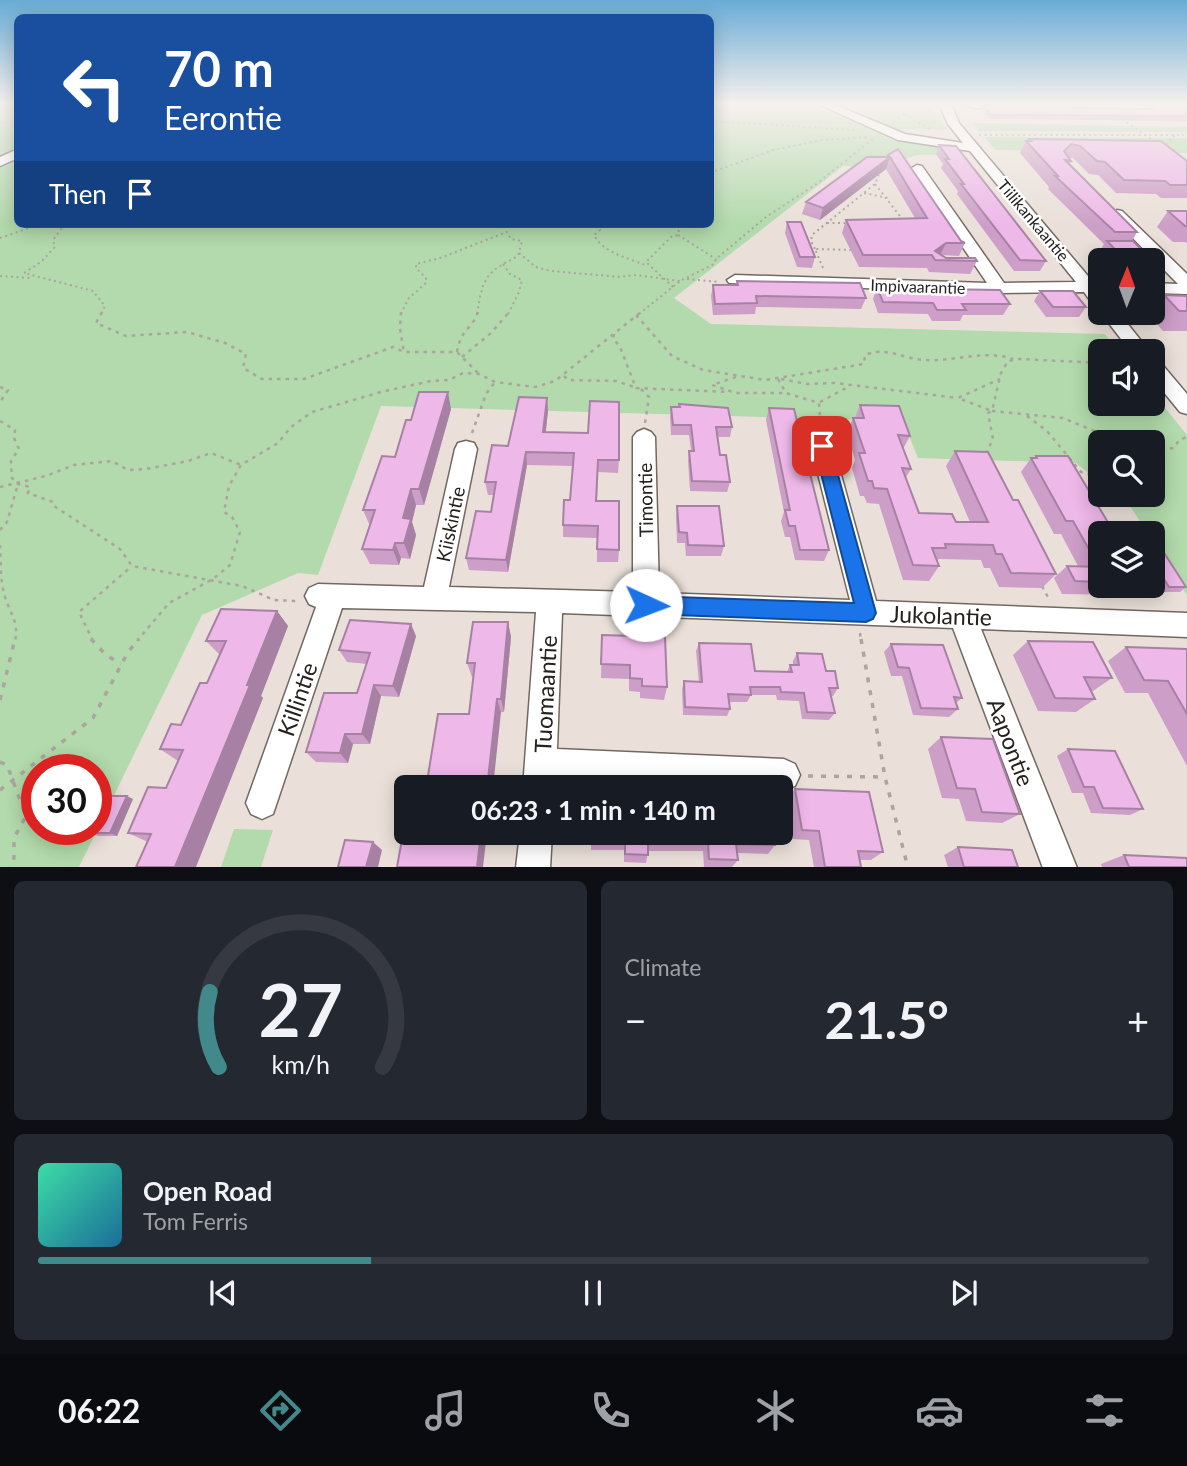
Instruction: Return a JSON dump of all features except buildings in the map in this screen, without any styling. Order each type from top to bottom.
[{"type":"street","points":[[941,144],[974,148]]},
{"type":"street","name":"Tiilikankaantie","points":[[971,144],[1088,279]]},
{"type":"street","points":[[917,169],[975,263],[999,288]]},
{"type":"street","points":[[1103,200],[1187,286]]},
{"type":"street","name":"Impivaarantie","points":[[735,280],[999,288],[1088,287]]},
{"type":"street","points":[[1166,287],[1187,286]]},
{"type":"street","points":[[1165,380],[1187,407]]},
{"type":"street","name":"Timontie","points":[[644,437],[646,605]]},
{"type":"street","points":[[822,446],[862,619]]},
{"type":"street","name":"Kiiskintie","points":[[434,598],[466,449]]},
{"type":"street","name":"Jukolantie","points":[[327,600],[434,598],[550,601],[862,619],[962,616],[1187,625]]},
{"type":"street","name":"Killintie","points":[[262,803],[327,600]]},
{"type":"street","name":"Tuomaantie","points":[[540,775],[550,601]]},
{"type":"street","name":"Aapontie","points":[[962,616],[1060,867]]},
{"type":"street","points":[[533,867],[535,845]]},
{"type":"path","points":[[714,172],[773,150],[806,144]]},
{"type":"path","points":[[0,276],[55,280],[93,291],[105,306],[96,323],[126,335],[187,332],[225,343],[246,354],[243,368],[262,379],[304,379],[393,348],[404,352],[457,352],[479,374],[495,382],[535,387],[563,375],[680,281],[714,264],[716,259],[766,217],[815,185],[868,144]]},
{"type":"path","points":[[830,283],[811,241],[812,235],[875,184],[879,175]]},
{"type":"path","points":[[875,184],[907,226]]},
{"type":"path","points":[[864,193],[888,198]]},
{"type":"path","points":[[827,223],[853,223]]},
{"type":"path","points":[[0,238],[29,228]]},
{"type":"path","points":[[32,278],[24,273],[55,247],[53,240],[62,228]]},
{"type":"path","points":[[457,352],[460,335],[477,317],[481,291],[492,269],[518,256],[522,241],[511,239],[504,228]]},
{"type":"path","points":[[600,228],[594,239],[610,251],[648,266],[667,279],[673,287]]},
{"type":"path","points":[[678,235],[679,228]]},
{"type":"path","points":[[404,352],[399,311],[409,297],[426,283],[426,278],[416,268],[416,264],[440,258],[507,232]]},
{"type":"path","points":[[648,266],[646,260],[671,237],[678,235],[716,259]]},
{"type":"path","points":[[815,249],[863,250]]},
{"type":"path","points":[[519,253],[536,267],[551,271],[680,281]]},
{"type":"path","points":[[462,357],[501,323],[520,296],[522,280],[510,274],[503,264]]},
{"type":"path","points":[[684,279],[735,280]]},
{"type":"path","points":[[636,315],[672,356],[703,370],[807,384],[851,385],[958,398],[991,410],[1063,418],[1092,430]]},
{"type":"path","points":[[614,334],[613,338],[620,346],[636,388]]},
{"type":"path","points":[[778,379],[864,364],[865,355],[872,351],[894,352],[921,359],[992,354],[1013,359],[1088,362]]},
{"type":"path","points":[[982,462],[993,439],[991,410],[1004,365],[1013,359]]},
{"type":"path","points":[[0,790],[93,718],[128,652],[169,603],[213,579],[230,565],[240,536],[236,522],[227,516],[224,508],[229,486],[241,465],[278,443],[291,427],[312,412],[381,392],[431,381],[449,380],[463,373],[479,374]]},
{"type":"path","points":[[563,375],[568,380],[616,381],[644,390],[649,397],[644,437]]},
{"type":"path","points":[[728,392],[712,385],[737,376]]},
{"type":"path","points":[[778,379],[786,393]]},
{"type":"path","points":[[958,398],[1000,379]]},
{"type":"path","points":[[466,449],[486,394],[495,382]]},
{"type":"path","points":[[819,403],[851,385]]},
{"type":"path","points":[[0,387],[8,390],[0,402]]},
{"type":"path","points":[[636,388],[786,393],[819,403]]},
{"type":"path","points":[[819,403],[822,446]]},
{"type":"path","points":[[1024,415],[1047,430],[1082,472],[1088,474]]},
{"type":"path","points":[[0,421],[15,430],[14,438],[19,449],[11,461],[12,478],[18,484],[30,487],[28,493],[52,502],[54,506],[120,550],[132,566],[213,579],[242,586],[274,600],[327,600]]},
{"type":"path","points":[[1165,448],[1174,447],[1179,440],[1187,437]]},
{"type":"path","points":[[0,487],[18,484],[74,465],[112,461],[128,470],[146,469],[188,461],[211,453],[241,465]]},
{"type":"path","points":[[0,530],[7,522],[18,484]]},
{"type":"path","points":[[0,545],[1,578],[5,597],[18,627],[10,655],[10,676],[0,700]]},
{"type":"path","points":[[121,664],[105,654],[87,634],[79,612],[132,566]]},
{"type":"path","points":[[1041,583],[1059,620]]},
{"type":"path","points":[[862,619],[885,777],[908,867]]},
{"type":"path","points":[[0,762],[7,765],[17,799],[26,817],[15,838],[14,858],[10,867]]},
{"type":"path","points":[[793,775],[885,777]]},
{"type":"green space","points":[[0,144],[14,144],[14,228],[714,228],[714,144],[925,144],[961,150],[964,155],[918,155],[905,159],[909,168],[843,166],[674,298],[711,324],[1105,334],[1109,339],[1088,339],[1088,416],[1165,416],[1165,408],[1187,435],[1187,595],[1165,561],[1165,521],[1140,521],[1131,507],[1165,507],[1165,430],[1088,430],[1088,473],[1076,463],[918,458],[903,421],[381,406],[318,575],[298,573],[202,615],[112,799],[112,754],[21,754],[21,845],[90,845],[79,867],[0,867]]},
{"type":"green space","points":[[991,144],[1187,144],[1187,153],[996,150]]},
{"type":"green space","points":[[234,829],[273,830],[261,867],[221,867]]},
{"type":"route","points":[[646,605],[866,613],[822,446]]}]
